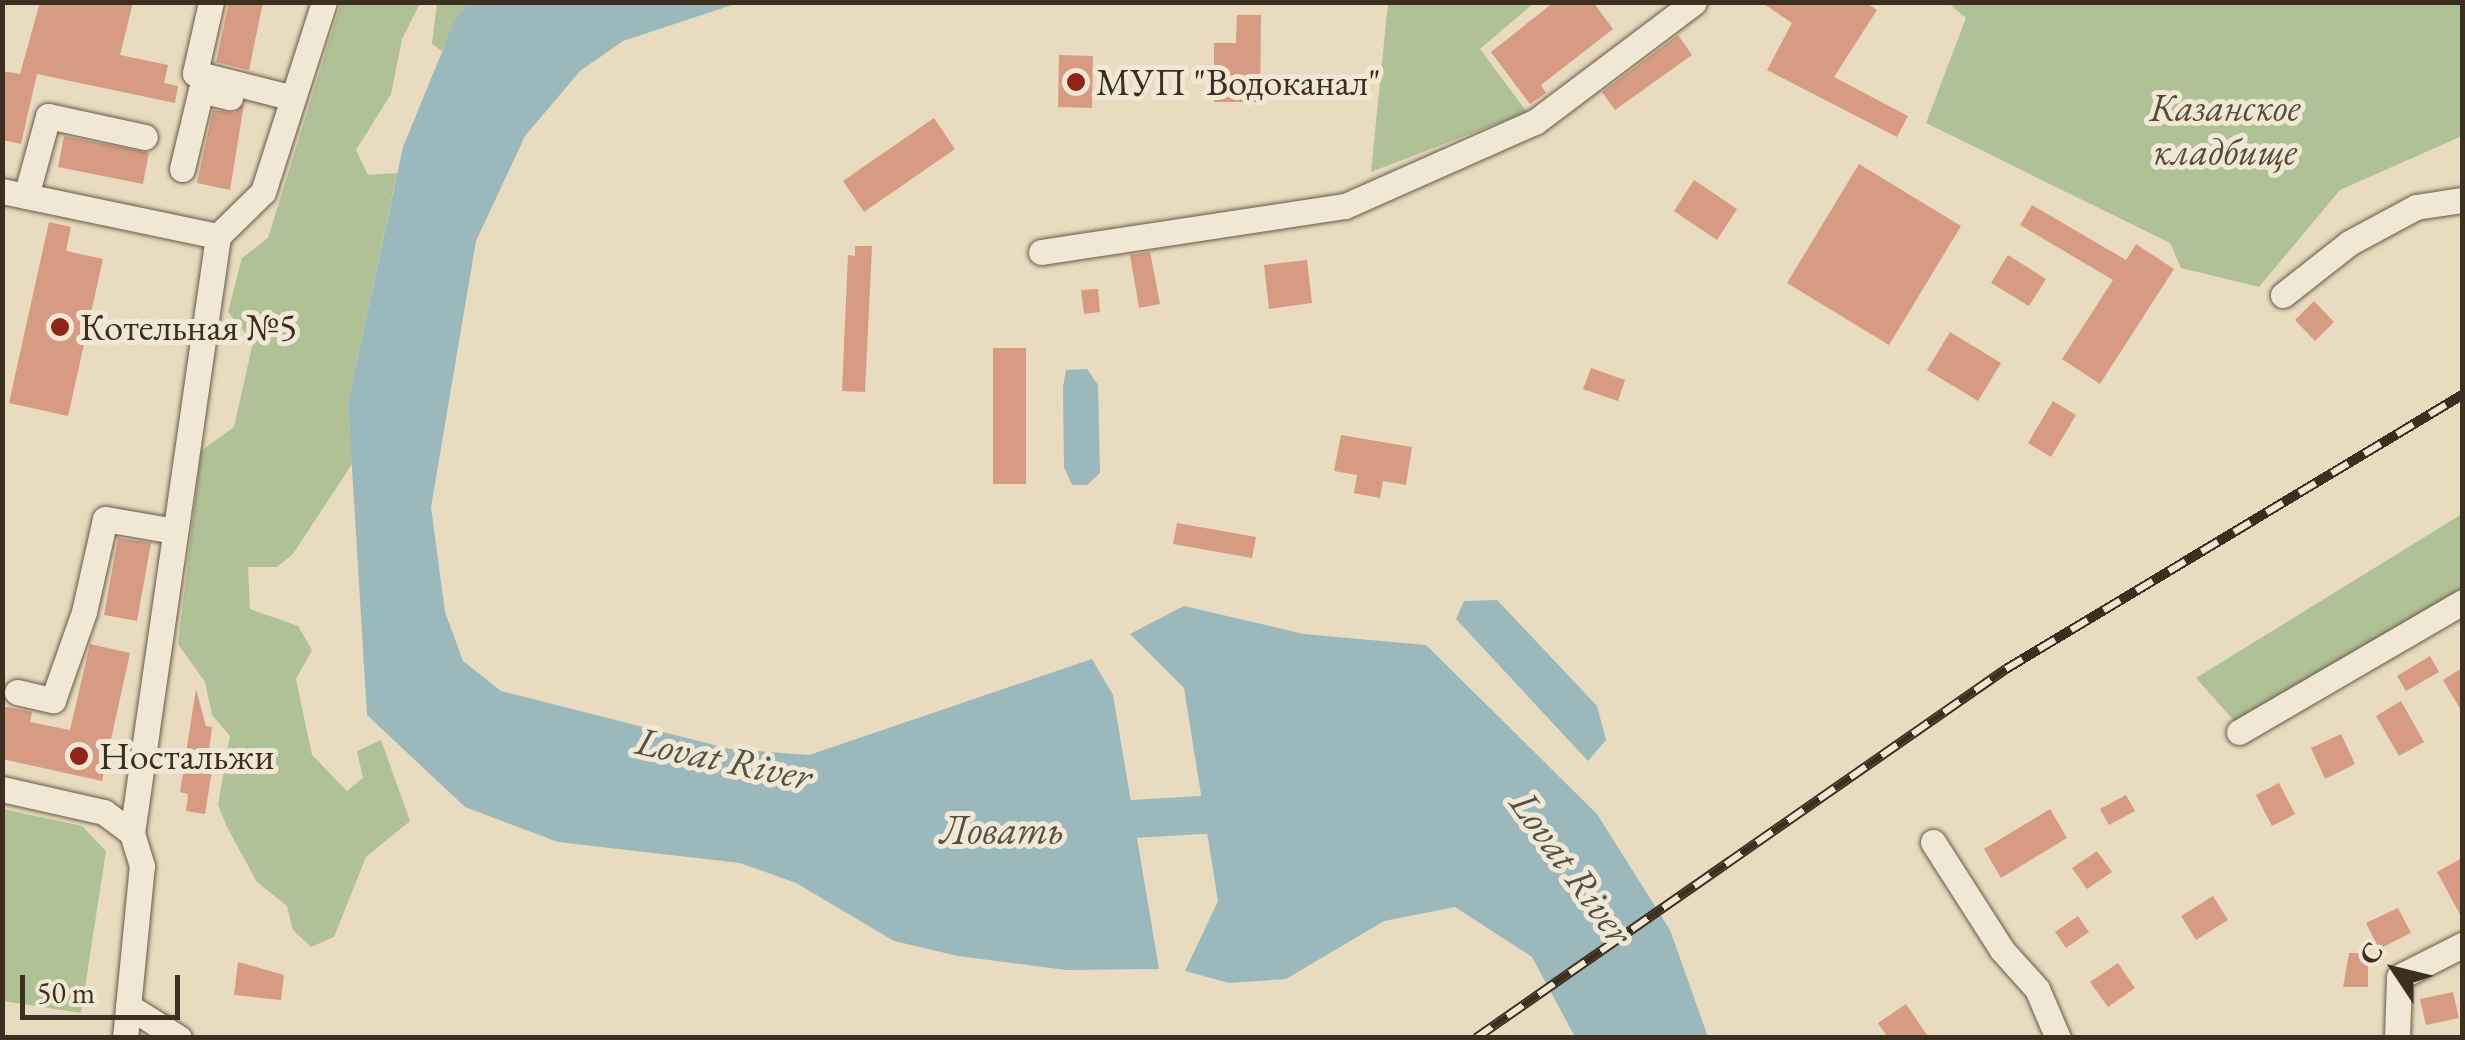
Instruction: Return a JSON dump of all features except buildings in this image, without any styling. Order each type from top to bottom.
[{"type":"street","points":[[211,2],[195,73],[291,105]]},
{"type":"street","points":[[125,1038],[142,866],[132,833],[218,236],[263,192],[324,2]]},
{"type":"street","points":[[1042,252],[1346,206],[1535,122],[1694,2]]},
{"type":"street","points":[[182,169],[201,90],[291,105]]},
{"type":"street","points":[[145,137],[48,116],[14,194],[218,236]]},
{"type":"street","points":[[2283,295],[2349,243],[2416,207],[2462,200]]},
{"type":"street","points":[[17,692],[54,700],[84,612],[105,518],[175,531]]},
{"type":"street","points":[[2239,732],[2462,602]]},
{"type":"street","points":[[2,789],[104,812],[132,833]]},
{"type":"street","points":[[1934,842],[2002,950],[2037,989],[2058,1038]]},
{"type":"street","points":[[2397,1038],[2399,977],[2462,945]]},
{"type":"street","points":[[128,1006],[179,1038]]},
{"type":"green space","points":[[341,3],[420,3],[402,39],[391,94],[356,150],[368,175],[397,173],[348,402],[352,464],[293,554],[277,567],[248,567],[250,609],[298,626],[312,650],[296,679],[312,755],[347,791],[363,778],[357,751],[381,740],[410,821],[366,857],[334,937],[311,947],[293,930],[287,906],[257,882],[227,827],[218,805],[230,736],[212,715],[205,682],[178,644],[201,451],[234,427],[253,342],[228,312],[242,258],[268,238]]},
{"type":"green space","points":[[437,3],[470,3],[442,51],[432,44]]},
{"type":"green space","points":[[1388,3],[1534,3],[1480,49],[1527,112],[1371,172]]},
{"type":"green space","name":"Казанское кладбище","points":[[1948,3],[2462,3],[2462,136],[2340,190],[2259,287],[2181,268],[2170,243],[1926,123],[1966,18]]},
{"type":"green space","points":[[2462,514],[2462,589],[2236,723],[2196,678]]},
{"type":"green space","points":[[3,809],[82,826],[106,851],[81,1013],[3,1001]]},
{"type":"water","name":"Ловать","points":[[470,2],[738,3],[623,41],[580,71],[525,136],[476,241],[431,507],[445,612],[463,661],[501,691],[730,749],[809,755],[1092,659],[1113,695],[1159,969],[1066,970],[958,956],[894,941],[796,883],[740,863],[558,842],[465,807],[367,715],[348,402],[403,147],[455,20]]},
{"type":"water","points":[[1087,369],[1098,385],[1100,473],[1087,485],[1072,485],[1064,467],[1063,387],[1066,370]]},
{"type":"water","points":[[1497,600],[1597,706],[1606,740],[1588,761],[1456,619],[1464,601]]},
{"type":"water","points":[[1184,606],[1304,634],[1426,645],[1597,814],[1670,930],[1708,1037],[1575,1037],[1532,957],[1455,907],[1384,921],[1286,979],[1229,983],[1185,971],[1218,901],[1184,688],[1130,634]]},
{"type":"waterway","name":"Lovat River","points":[[1082,822],[1252,812]]},
{"type":"railway","points":[[1476,1038],[2006,669],[2462,395]]},
{"type":"place","name":"МУП \"Водоканал\"","points":[[1076,82]]},
{"type":"place","name":"Котельная №5","points":[[60,327]]},
{"type":"place","name":"Ностальжи","points":[[79,756]]}]
